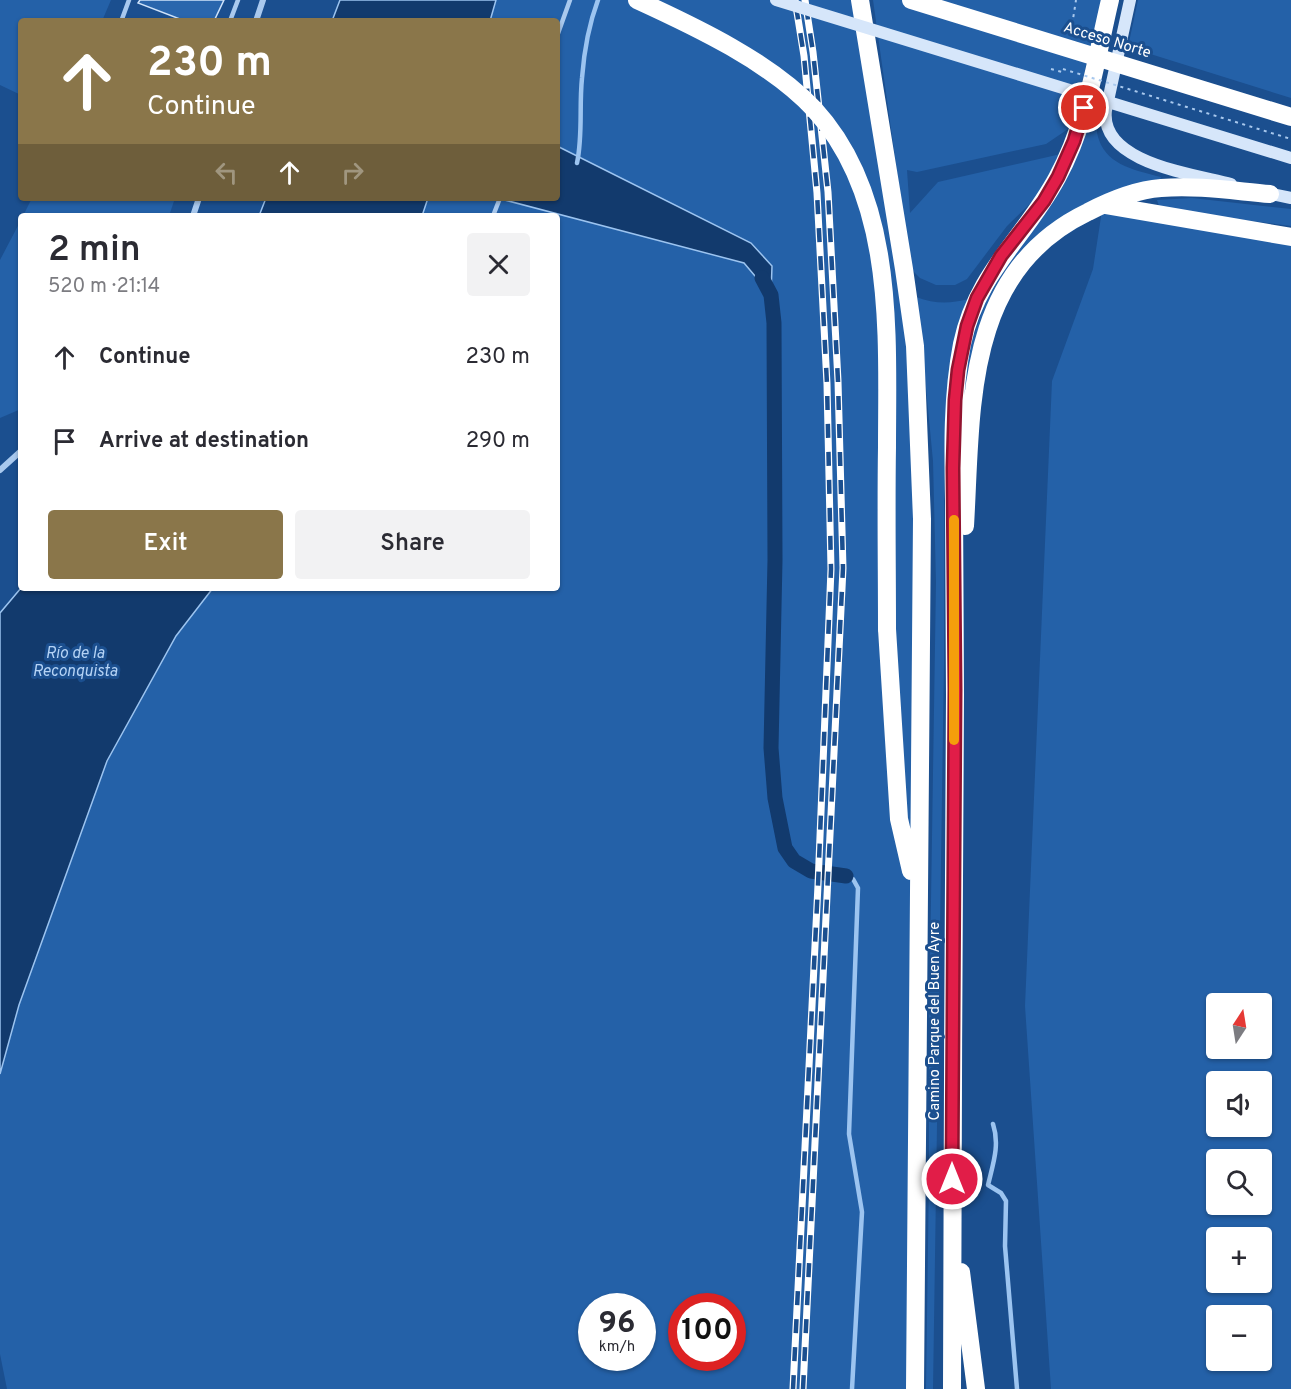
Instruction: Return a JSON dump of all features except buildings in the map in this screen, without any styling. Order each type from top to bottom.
[{"type":"highway","points":[[637,0],[703,31],[796,92],[813,108],[837,138],[862,185],[873,226],[885,317],[886,629],[899,819],[918,902]]},
{"type":"highway","points":[[860,0],[915,346],[922,519],[918,902]]},
{"type":"highway","name":"Acceso Norte","points":[[912,0],[1291,117]]},
{"type":"highway","points":[[955,689],[954,430],[962,343],[972,310],[982,288],[1001,256],[1044,201],[1066,160],[1084,108],[1110,0]]},
{"type":"highway","points":[[955,689],[972,397],[986,328],[1008,282],[1029,254],[1050,234],[1103,204],[1138,192],[1161,188],[1195,188],[1270,194]]},
{"type":"highway","points":[[1103,204],[1291,237]]},
{"type":"highway","name":"Camino Parque del Buen Ayre","points":[[951,1389],[955,689]]},
{"type":"highway","name":"Camino Parque del Buen Ayre","points":[[915,1389],[918,902]]},
{"type":"highway","points":[[952,1203],[976,1389]]},
{"type":"main road","points":[[776,0],[1291,158]]},
{"type":"main road","points":[[1131,0],[1106,110],[1105,123],[1110,135],[1124,150],[1142,159],[1291,198]]},
{"type":"street","points":[[257,18],[263,0]]},
{"type":"street","points":[[0,471],[18,454]]},
{"type":"lane","points":[[122,18],[129,0]]},
{"type":"lane","points":[[231,18],[238,0]]},
{"type":"lane","points":[[560,28],[570,0]]},
{"type":"path","points":[[1063,69],[1291,139]]},
{"type":"shaded area","points":[[0,0],[111,0],[103,18],[18,18],[18,94],[0,85]]},
{"type":"shaded area","points":[[496,0],[860,0],[915,346],[915,1389],[7,1389],[0,1354],[0,1074],[19,1005],[107,761],[176,636],[211,591],[560,591],[560,215],[744,263],[770,294],[751,243],[560,148],[560,18],[491,18]]},
{"type":"shaded area","points":[[873,0],[1102,0],[1071,127],[1046,144],[917,172],[907,170],[910,213],[938,182],[1061,154],[1043,191],[1007,226],[967,279],[955,285],[936,285],[920,278],[913,271],[916,297],[942,302],[969,299],[948,382],[944,456],[944,662],[933,1389],[926,1389],[936,582],[933,461],[923,357]]},
{"type":"shaded area","points":[[1138,0],[1291,0],[1291,98],[1128,47]]},
{"type":"shaded area","points":[[1095,112],[1099,140],[1109,156],[1125,166],[1161,177],[1160,180],[1014,265],[965,413],[961,399],[969,349],[985,303],[1005,269],[1063,185]]},
{"type":"shaded area","points":[[1192,198],[1291,209],[1291,226],[1204,215],[1159,206],[1157,200]]},
{"type":"shaded area","points":[[30,201],[174,201],[170,213],[24,213]]},
{"type":"shaded area","points":[[427,201],[508,201],[554,213],[423,213]]},
{"type":"shaded area","points":[[1103,204],[1291,237],[1291,1389],[1051,1389],[1025,1006],[1052,381],[1093,269]]},
{"type":"shaded area","points":[[18,226],[18,410],[0,418],[0,260]]},
{"type":"water","points":[[340,0],[496,0],[491,18],[333,18]]},
{"type":"water","points":[[560,148],[751,243],[772,266],[771,295],[744,263],[508,201],[560,201]]},
{"type":"water","points":[[265,201],[427,201],[423,213],[260,213]]},
{"type":"water","name":"Río de la Reconquista","points":[[18,591],[211,591],[176,636],[107,761],[19,1005],[0,1074],[0,613]]},
{"type":"waterway","points":[[577,163],[584,58],[598,0]]},
{"type":"waterway","points":[[762,278],[771,295],[774,323],[775,560],[771,748],[775,798],[785,848],[794,861],[811,871],[846,876]]},
{"type":"waterway","points":[[846,876],[853,879],[858,888],[849,1134],[862,1212],[852,1389]]},
{"type":"waterway","points":[[993,1124],[996,1147],[988,1185],[1001,1193],[1006,1201],[1005,1246],[1017,1389]]},
{"type":"railway","points":[[793,1389],[831,569],[827,384],[817,193],[804,56],[795,0]]},
{"type":"railway","points":[[803,1389],[843,568],[838,381],[828,192],[805,0]]},
{"type":"slow traffic","points":[[954,520],[954,740]]},
{"type":"route","points":[[952,1179],[955,689],[953,468],[958,370],[962,343],[977,298],[1001,256],[1044,201],[1058,177],[1074,141],[1084,108]]}]
